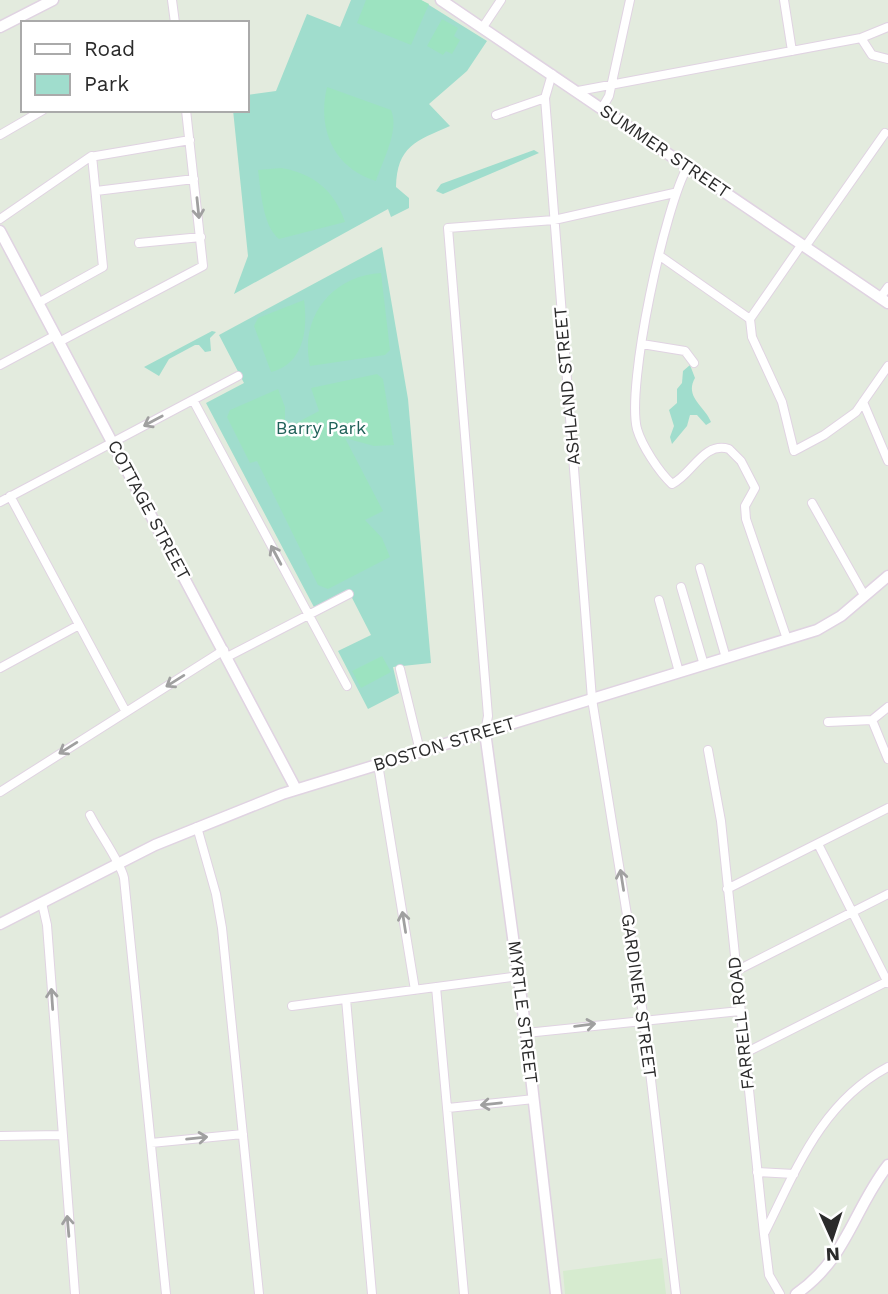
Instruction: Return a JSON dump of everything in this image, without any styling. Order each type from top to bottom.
[{"type":"main road","points":[[0,27],[52,0]]},
{"type":"main road","name":"SUMMER STREET","points":[[441,0],[884,301]]},
{"type":"main road","name":"COTTAGE STREET","points":[[0,231],[296,789]]},
{"type":"main road","name":"BOSTON STREET","points":[[0,924],[197,827],[296,789],[704,665],[831,623],[888,576]]},
{"type":"main road","name":"MYRTLE STREET","points":[[485,732],[519,976],[556,1294]]},
{"type":"main road","points":[[796,1294],[817,1278],[836,1256],[888,1165]]},
{"type":"street","points":[[172,0],[175,21]]},
{"type":"street","points":[[483,27],[501,0]]},
{"type":"street","points":[[602,108],[611,84],[630,0]]},
{"type":"street","points":[[784,0],[792,51]]},
{"type":"street","points":[[578,91],[861,38],[888,27]]},
{"type":"street","points":[[861,38],[872,55],[888,59]]},
{"type":"street","name":"ASHLAND STREET","points":[[552,74],[545,98],[592,699]]},
{"type":"street","points":[[496,115],[545,98]]},
{"type":"street","points":[[0,135],[40,112]]},
{"type":"street","points":[[0,365],[201,268],[201,237],[187,112]]},
{"type":"street","points":[[885,133],[750,319],[751,337],[782,402],[794,450],[801,449],[836,427],[863,402],[888,366]]},
{"type":"street","points":[[0,219],[92,156],[190,140]]},
{"type":"street","points":[[38,303],[103,267],[92,156]]},
{"type":"street","points":[[688,166],[674,193],[642,344],[636,386],[637,428],[672,484],[705,453],[716,448],[726,448],[735,454],[755,484],[755,492],[745,504],[745,513],[787,639]]},
{"type":"street","points":[[96,191],[194,179]]},
{"type":"street","points":[[485,732],[487,708],[447,229],[554,220],[674,193]]},
{"type":"street","points":[[139,243],[201,237]]},
{"type":"street","points":[[660,256],[750,319]]},
{"type":"street","points":[[884,301],[888,287]]},
{"type":"street","points":[[642,344],[685,351],[694,363]]},
{"type":"street","points":[[0,502],[238,376]]},
{"type":"street","points":[[192,400],[347,686]]},
{"type":"street","points":[[863,402],[888,461]]},
{"type":"street","points":[[10,496],[126,712]]},
{"type":"street","points":[[812,503],[864,596]]},
{"type":"street","points":[[699,568],[726,658]]},
{"type":"street","points":[[681,587],[704,665]]},
{"type":"street","points":[[0,792],[126,712],[226,653],[348,594]]},
{"type":"street","points":[[659,600],[679,672]]},
{"type":"street","points":[[0,668],[79,625]]},
{"type":"street","points":[[400,668],[420,751]]},
{"type":"street","name":"GARDINER STREET","points":[[592,699],[644,1020],[676,1294]]},
{"type":"street","points":[[828,722],[872,720],[888,707]]},
{"type":"street","points":[[872,720],[888,759]]},
{"type":"street","name":"FARRELL ROAD","points":[[708,750],[719,811],[764,1234],[770,1278],[780,1294]]},
{"type":"street","points":[[378,764],[415,990]]},
{"type":"street","points":[[727,889],[888,808]]},
{"type":"street","points":[[90,815],[112,856],[120,863],[124,878],[166,1294]]},
{"type":"street","points":[[197,827],[219,909],[259,1294]]},
{"type":"street","points":[[745,1053],[888,982],[818,844]]},
{"type":"street","points":[[736,971],[888,894]]},
{"type":"street","points":[[42,903],[47,925],[75,1294]]},
{"type":"street","points":[[292,1006],[519,976]]},
{"type":"street","points":[[436,987],[464,1294]]},
{"type":"street","points":[[346,999],[372,1294]]},
{"type":"street","points":[[526,1032],[740,1011]]},
{"type":"street","points":[[764,1234],[813,1138],[831,1112],[853,1089],[888,1067]]},
{"type":"street","points":[[448,1108],[534,1099]]},
{"type":"street","points":[[151,1143],[243,1134]]},
{"type":"street","points":[[0,1136],[61,1135]]},
{"type":"street","points":[[757,1172],[794,1174]]},
{"type":"shaded area","points":[[662,1258],[666,1294],[565,1294],[563,1271]]},
{"type":"green space","points":[[351,0],[421,0],[487,41],[467,71],[429,104],[450,126],[418,141],[400,162],[396,187],[409,198],[409,208],[391,217],[388,209],[234,294],[248,256],[233,112],[248,112],[248,95],[276,91],[307,14],[340,27]]},
{"type":"green space","points":[[366,0],[421,0],[429,4],[411,45],[357,23]]},
{"type":"green space","points":[[442,19],[458,28],[454,36],[460,40],[452,54],[446,51],[443,55],[427,46]]},
{"type":"green space","points":[[327,87],[391,110],[392,136],[376,181],[349,167],[332,144],[324,117]]},
{"type":"green space","points":[[534,150],[539,153],[443,194],[436,191],[441,184]]},
{"type":"green space","points":[[281,168],[303,174],[321,185],[335,201],[345,222],[279,239],[273,233],[266,216],[258,170]]},
{"type":"green space","name":"Barry Park","points":[[382,247],[408,399],[431,663],[393,667],[399,693],[368,709],[338,651],[371,635],[349,592],[315,609],[206,403],[244,383],[219,335]]},
{"type":"green space","points":[[381,273],[390,350],[385,355],[310,366],[310,331],[323,302],[348,282]]},
{"type":"green space","points":[[304,300],[304,333],[297,353],[282,368],[271,372],[254,326],[258,318]]},
{"type":"green space","points":[[212,331],[216,332],[210,338],[211,351],[205,352],[199,345],[195,345],[169,359],[159,376],[144,367]]},
{"type":"green space","points":[[690,365],[695,378],[692,391],[711,422],[706,425],[697,415],[690,415],[687,426],[672,444],[670,437],[674,426],[669,410],[677,403],[677,389],[682,383],[683,371]]},
{"type":"green space","points":[[377,374],[383,379],[394,445],[374,446],[345,438],[383,511],[365,520],[382,538],[390,557],[328,589],[318,585],[257,461],[250,463],[227,417],[230,410],[278,389],[285,407],[285,429],[319,411],[311,388]]},
{"type":"green space","points":[[382,656],[391,672],[361,688],[352,671]]}]
